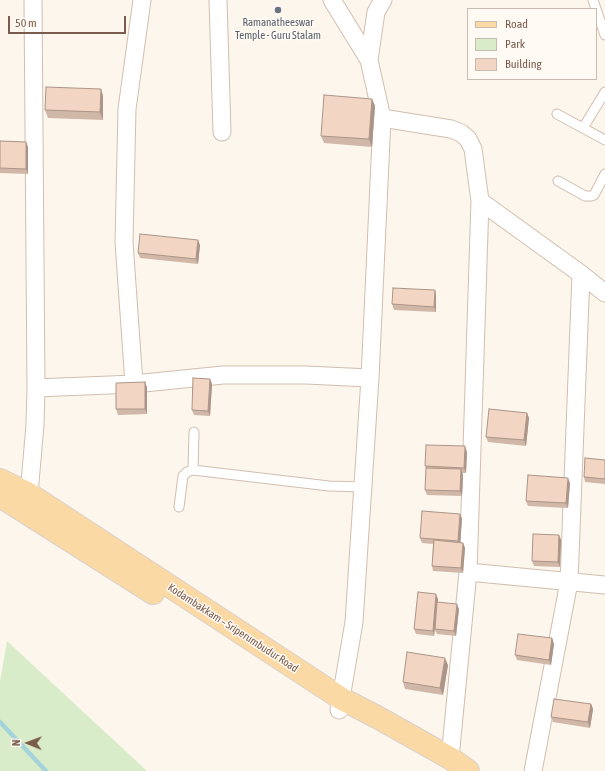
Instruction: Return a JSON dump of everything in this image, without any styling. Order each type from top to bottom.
[{"type":"main road","name":"Kodambakkam – Sriperumbudur Road","points":[[0,480],[29,494],[62,526]]},
{"type":"main road","name":"Kodambakkam – Sriperumbudur Road","points":[[0,496],[62,526],[340,705],[377,717],[447,765],[468,771]]},
{"type":"street","points":[[29,494],[35,424],[36,388],[33,0]]},
{"type":"street","points":[[134,384],[124,242],[127,109],[142,0]]},
{"type":"street","points":[[218,0],[222,132]]},
{"type":"street","points":[[332,0],[368,60],[382,118],[370,378],[354,622],[340,705]]},
{"type":"street","points":[[368,60],[376,12],[383,0]]},
{"type":"street","points":[[382,118],[451,129],[461,133],[468,139],[472,149],[480,201],[468,572],[447,765]]},
{"type":"street","points":[[480,201],[605,293]]},
{"type":"street","points":[[533,771],[569,582],[581,274]]},
{"type":"street","points":[[36,388],[134,384],[223,375],[306,375],[370,378]]},
{"type":"street","points":[[468,572],[605,585]]},
{"type":"lane","points":[[597,12],[605,35]]},
{"type":"lane","points":[[583,128],[605,92]]},
{"type":"lane","points":[[558,114],[605,140]]},
{"type":"lane","points":[[558,181],[585,196],[591,196],[594,195],[605,174]]},
{"type":"lane","points":[[193,470],[194,432]]},
{"type":"lane","points":[[179,507],[183,476],[187,472],[193,470],[329,486],[363,488]]},
{"type":"green space","points":[[7,641],[147,771],[0,771],[0,682]]},
{"type":"building","points":[[46,87],[101,89],[100,112],[45,110]]},
{"type":"building","points":[[324,95],[372,99],[369,139],[321,136]]},
{"type":"building","points":[[0,141],[26,142],[26,169],[0,168]]},
{"type":"building","points":[[140,234],[198,240],[196,259],[138,253]]},
{"type":"building","points":[[393,288],[435,290],[434,307],[392,304]]},
{"type":"building","points":[[193,378],[210,379],[208,411],[192,410]]},
{"type":"building","points":[[145,382],[145,409],[116,409],[116,383]]},
{"type":"building","points":[[489,409],[527,413],[524,440],[486,437]]},
{"type":"building","points":[[426,445],[465,446],[464,468],[425,466]]},
{"type":"building","points":[[585,458],[605,460],[605,479],[584,477]]},
{"type":"building","points":[[426,468],[461,469],[460,491],[425,490]]},
{"type":"building","points":[[528,475],[568,478],[566,503],[526,501]]},
{"type":"building","points":[[422,511],[460,514],[458,541],[420,538]]},
{"type":"building","points":[[533,534],[559,535],[558,562],[532,561]]},
{"type":"building","points":[[434,540],[463,543],[461,568],[432,566]]},
{"type":"building","points":[[418,592],[436,594],[433,631],[414,629]]},
{"type":"building","points":[[437,602],[457,604],[454,631],[435,629]]},
{"type":"building","points":[[518,634],[552,638],[549,660],[515,655]]},
{"type":"building","points":[[407,652],[445,658],[440,688],[403,682]]},
{"type":"building","points":[[554,699],[591,704],[588,722],[551,717]]},
{"type":"waterway","points":[[0,722],[46,771]]},
{"type":"place","name":"Ramanatheeswar Temple - Guru Stalam","points":[[278,10]]}]
